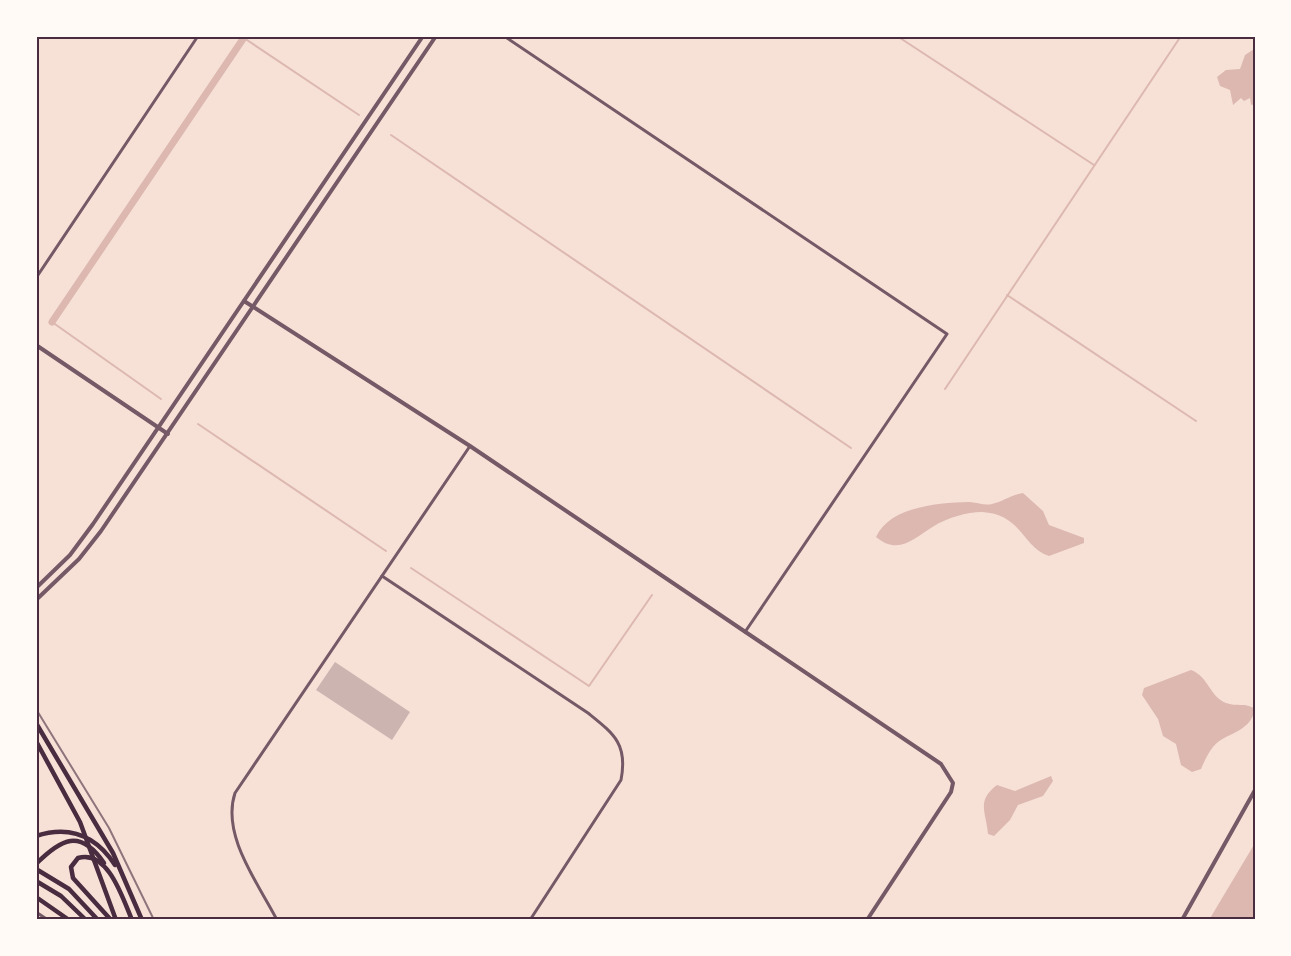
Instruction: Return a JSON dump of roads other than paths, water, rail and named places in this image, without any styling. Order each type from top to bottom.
[{"type":"main road","points":[[36,723],[104,836],[142,920]]},
{"type":"main road","points":[[36,741],[80,822],[116,920]]},
{"type":"main road","points":[[36,836],[63,831],[84,835],[102,847],[121,874]]},
{"type":"main road","points":[[36,864],[55,846],[67,841],[80,841],[94,850],[114,881],[132,920]]},
{"type":"main road","points":[[111,920],[73,878],[72,865],[81,856],[91,857],[104,867],[114,881]]},
{"type":"main road","points":[[36,869],[69,889],[98,920]]},
{"type":"main road","points":[[36,881],[62,896],[86,920]]},
{"type":"main road","points":[[36,897],[69,920]]},
{"type":"street","points":[[36,278],[198,36]]},
{"type":"street","points":[[36,588],[70,555],[93,524],[423,36]]},
{"type":"street","points":[[36,600],[79,559],[101,531],[436,36]]},
{"type":"street","points":[[504,36],[947,334],[745,632]]},
{"type":"street","points":[[244,302],[470,446],[941,764],[953,783],[951,792],[867,920]]},
{"type":"street","points":[[36,345],[168,434]]},
{"type":"street","points":[[277,920],[234,835],[231,805],[235,793],[470,446]]},
{"type":"street","points":[[381,576],[588,713],[613,733],[620,746],[624,762],[621,780],[530,920]]},
{"type":"street","points":[[1182,920],[1255,790]]},
{"type":"street","points":[[36,912],[48,920]]},
{"type":"waterway","points":[[52,322],[245,36]]},
{"type":"waterway","points":[[897,36],[1094,165]]},
{"type":"waterway","points":[[945,389],[1181,36]]},
{"type":"waterway","points":[[244,38],[359,115]]},
{"type":"waterway","points":[[391,135],[851,448]]},
{"type":"waterway","points":[[1007,295],[1196,421]]},
{"type":"waterway","points":[[52,322],[161,399]]},
{"type":"waterway","points":[[198,424],[386,551]]},
{"type":"waterway","points":[[411,568],[589,686],[652,595]]},
{"type":"railway","points":[[36,709],[109,828],[154,920]]}]
